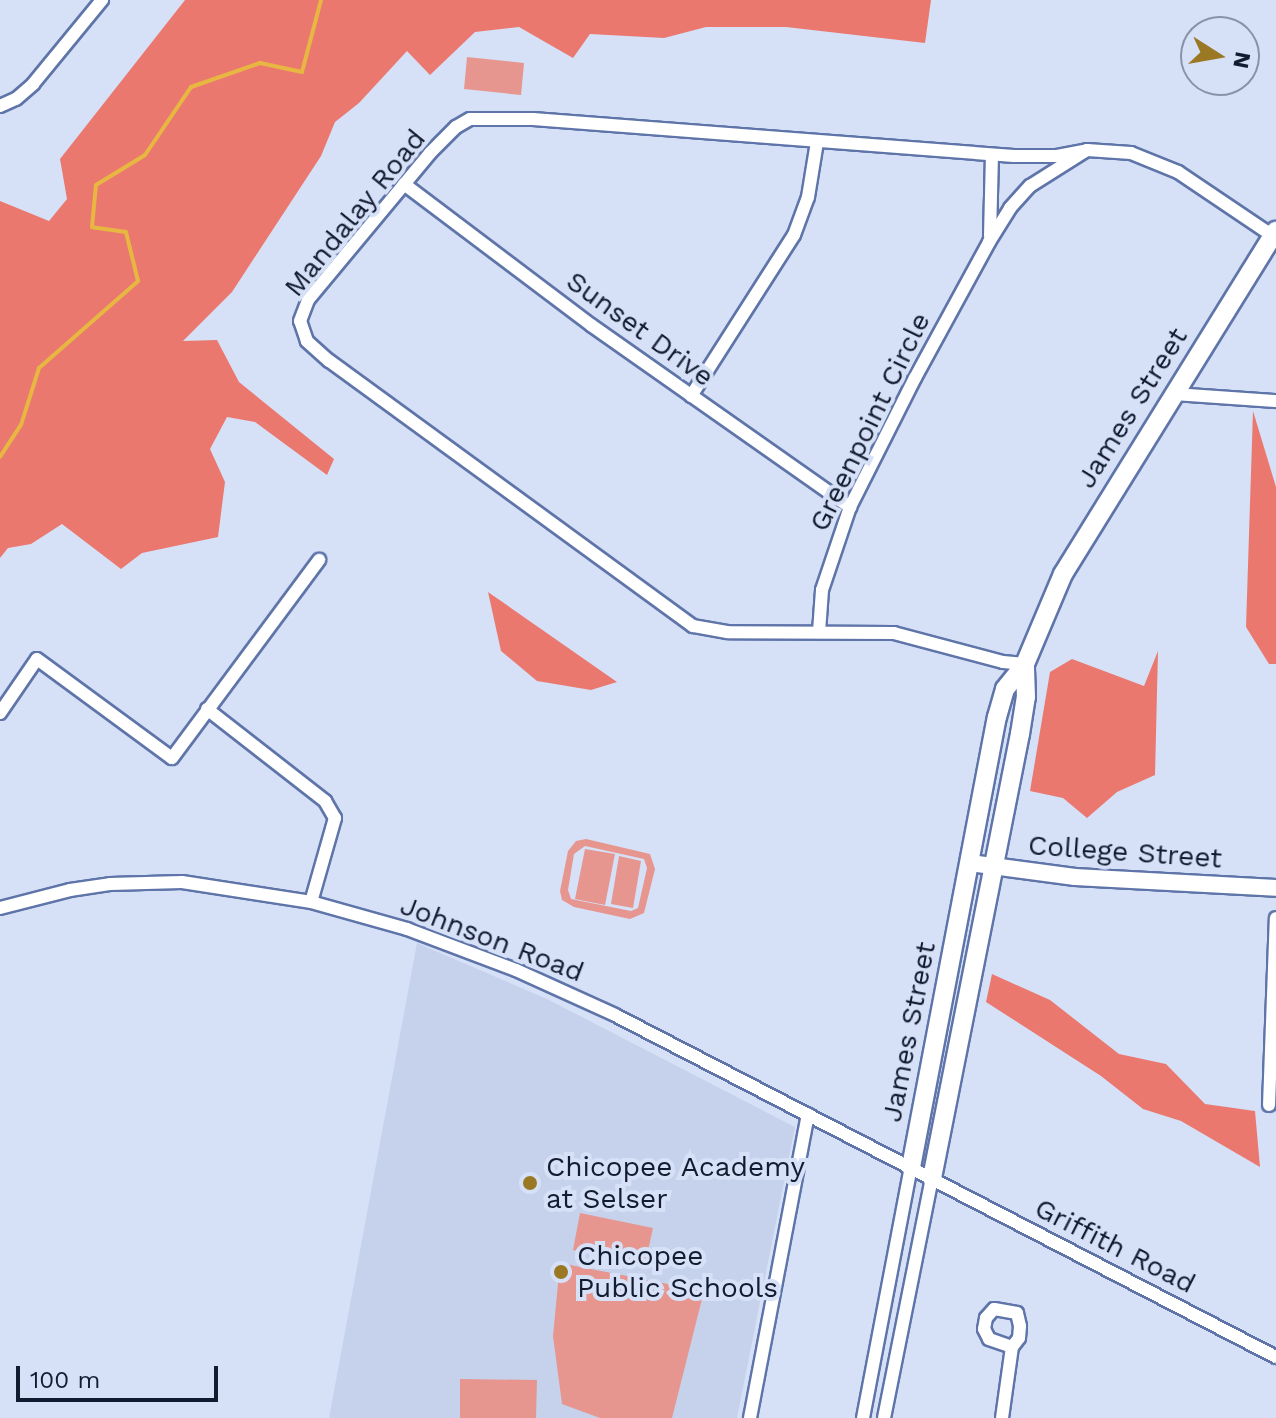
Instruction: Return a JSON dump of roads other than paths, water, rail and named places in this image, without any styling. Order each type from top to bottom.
[{"type":"main road","name":"James Street","points":[[911,1167],[997,717],[1005,689],[1025,664],[1063,574],[1274,234]]},
{"type":"main road","name":"James Street","points":[[932,1178],[1026,697],[1025,664]]},
{"type":"street","points":[[0,106],[16,99],[33,84],[102,0]]},
{"type":"street","name":"Mandalay Road","points":[[1025,664],[1003,662],[894,633],[707,630],[678,617],[313,348],[300,326],[305,305],[404,184],[456,127],[470,119],[533,119],[992,155],[1057,156],[1087,150]]},
{"type":"street","points":[[691,396],[799,226],[808,197],[817,142]]},
{"type":"street","points":[[1087,150],[1116,150],[1161,163],[1274,234]]},
{"type":"street","name":"Greenpoint Circle","points":[[819,632],[826,573],[850,507],[989,242],[1010,208],[1030,186],[1087,150]]},
{"type":"street","name":"Greenpoint Circle","points":[[989,242],[993,209],[992,155]]},
{"type":"street","name":"Sunset Drive","points":[[404,184],[691,396],[850,507]]},
{"type":"street","points":[[1173,394],[1276,401]]},
{"type":"street","points":[[0,713],[37,659],[172,758],[319,560]]},
{"type":"street","points":[[207,709],[325,801],[335,818],[311,902]]},
{"type":"street","name":"College Street","points":[[970,863],[1075,877],[1276,888]]},
{"type":"street","name":"Johnson Road","points":[[0,908],[70,890],[134,882],[223,886],[311,902],[407,929],[528,975],[615,1015],[932,1178]]},
{"type":"street","points":[[1269,1105],[1276,918]]},
{"type":"street","points":[[750,1418],[808,1114]]},
{"type":"street","name":"James Street","points":[[863,1418],[911,1167]]},
{"type":"street","name":"James Street","points":[[884,1418],[932,1178]]},
{"type":"street","name":"Griffith Road","points":[[932,1178],[1276,1357]]},
{"type":"street","points":[[1002,1418],[1012,1347]]},
{"type":"waterway","points":[[0,457],[21,425],[39,368],[138,281],[126,232],[92,227],[96,185],[145,155],[191,87],[260,63],[302,72],[321,0]]},
{"type":"place","name":"Chicopee Academy at Selser","points":[[530,1183]]},
{"type":"place","name":"Chicopee Public Schools","points":[[561,1272]]}]
